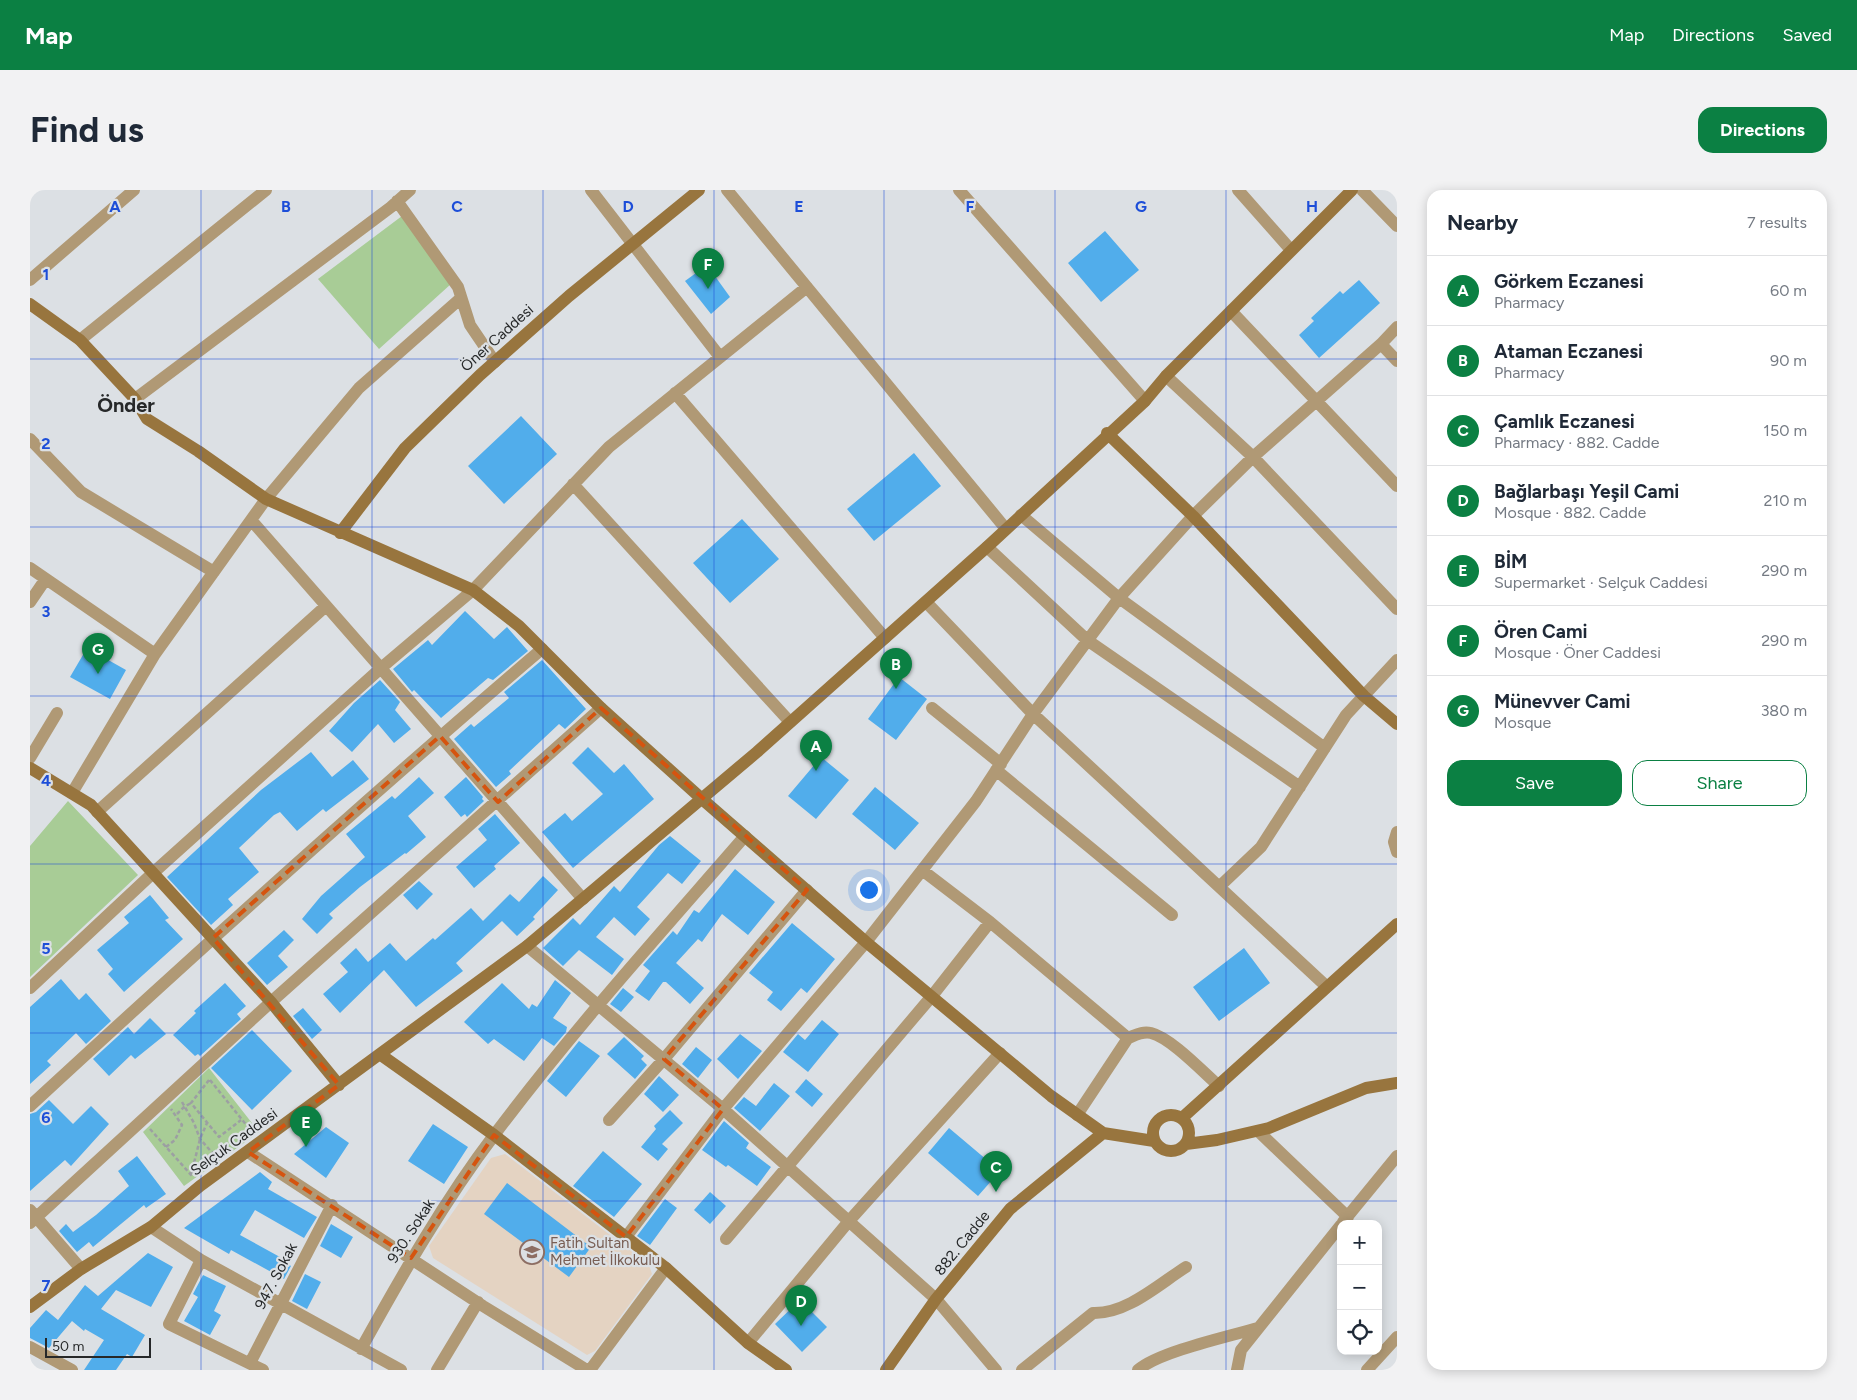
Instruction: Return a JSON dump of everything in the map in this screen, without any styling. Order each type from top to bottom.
[{"type":"street","points":[[30,280],[134,190]]},
{"type":"street","points":[[80,340],[266,190]]},
{"type":"street","points":[[135,399],[398,202],[410,190]]},
{"type":"street","points":[[592,190],[720,358]]},
{"type":"street","name":"Öner Caddesi","points":[[340,533],[405,448],[495,362],[570,296],[699,190]]},
{"type":"street","points":[[727,190],[1006,529]]},
{"type":"street","points":[[959,190],[1145,401]]},
{"type":"street","points":[[1238,190],[1291,250]]},
{"type":"street","name":"Selçuk Caddesi","points":[[30,1307],[81,1269],[151,1227],[200,1186],[527,946],[702,799],[926,602],[1107,433],[1145,401],[1166,376],[1352,190]]},
{"type":"street","points":[[1362,190],[1397,226]]},
{"type":"street","points":[[398,202],[458,287],[470,325],[495,362]]},
{"type":"street","points":[[30,988],[153,872],[381,668],[473,590],[609,447],[807,287]]},
{"type":"street","points":[[72,793],[155,654],[266,499],[359,388],[461,298]]},
{"type":"street","points":[[32,310],[80,340],[135,399],[148,419],[198,451],[266,499],[473,590],[519,626],[601,708],[702,799],[866,942],[1000,1053],[1077,1115],[1103,1133],[1154,1141]]},
{"type":"street","points":[[1230,311],[1397,486]]},
{"type":"street","points":[[626,1237],[723,1109],[866,942],[922,870],[999,767],[1033,714],[1119,598],[1193,516],[1253,457],[1381,344],[1397,327]]},
{"type":"street","points":[[1381,344],[1397,361]]},
{"type":"street","points":[[1166,376],[1253,457],[1397,609]]},
{"type":"street","points":[[675,393],[884,638]]},
{"type":"street","points":[[1107,433],[1193,516],[1364,696],[1397,724]]},
{"type":"street","points":[[30,440],[81,492],[214,572]]},
{"type":"street","points":[[573,484],[790,722]]},
{"type":"street","points":[[1021,515],[1119,598],[1325,748]]},
{"type":"street","points":[[251,520],[583,899]]},
{"type":"street","points":[[987,547],[1087,640],[1300,786]]},
{"type":"street","points":[[30,568],[155,654]]},
{"type":"street","points":[[30,602],[45,580]]},
{"type":"street","points":[[926,602],[1033,714],[1326,986]]},
{"type":"street","points":[[97,812],[326,606]]},
{"type":"street","points":[[30,1106],[213,938],[440,736],[542,649]]},
{"type":"street","points":[[1220,886],[1261,848],[1346,715],[1397,660]]},
{"type":"street","points":[[81,1269],[32,1217],[143,1120],[271,1002],[498,802],[601,708]]},
{"type":"street","points":[[932,708],[1172,915]]},
{"type":"street","points":[[30,758],[57,713]]},
{"type":"street","points":[[30,768],[91,804],[271,1002],[338,1085]]},
{"type":"street","points":[[1397,832],[1394,842],[1397,852]]},
{"type":"street","name":"930. Sokak","points":[[362,1348],[411,1258],[494,1135],[598,1004],[746,836]]},
{"type":"street","points":[[922,870],[990,922],[1128,1038]]},
{"type":"street","points":[[609,1120],[664,1059],[807,890]]},
{"type":"street","points":[[726,1239],[932,996],[990,922]]},
{"type":"street","points":[[1182,1118],[1326,986],[1397,924]]},
{"type":"street","points":[[527,946],[723,1109],[936,1299],[996,1370]]},
{"type":"street","points":[[1077,1115],[1128,1038],[1141,1032],[1155,1034],[1171,1044],[1219,1086]]},
{"type":"street","points":[[748,1343],[849,1221],[1000,1053]]},
{"type":"street","points":[[381,1055],[494,1135],[666,1268],[748,1343],[786,1370]]},
{"type":"street","points":[[1186,1144],[1189,1135],[1188,1126],[1182,1118],[1175,1115],[1159,1118],[1152,1133],[1154,1141],[1160,1148],[1169,1152],[1178,1150],[1186,1144],[1217,1140],[1269,1128],[1366,1088],[1397,1083]]},
{"type":"street","points":[[1258,1131],[1341,1220]]},
{"type":"street","name":"882. Cadde","points":[[886,1370],[936,1299],[1010,1209],[1103,1133]]},
{"type":"street","points":[[248,1152],[478,1302],[588,1370],[666,1268]]},
{"type":"street","points":[[1345,1220],[1397,1156]]},
{"type":"street","name":"947. Sokak","points":[[250,1363],[332,1205]]},
{"type":"street","points":[[151,1227],[200,1260],[401,1370]]},
{"type":"street","points":[[1237,1370],[1241,1350],[1337,1229]]},
{"type":"street","points":[[200,1260],[169,1324],[263,1370]]},
{"type":"street","points":[[1022,1370],[1093,1313],[1105,1313],[1119,1308],[1186,1267]]},
{"type":"street","points":[[438,1370],[478,1302]]},
{"type":"street","points":[[1138,1370],[1145,1364],[1195,1346],[1258,1328]]},
{"type":"street","points":[[1367,1370],[1397,1336]]},
{"type":"street","points":[[30,1347],[72,1370]]},
{"type":"path","points":[[200,1068],[261,1142]]},
{"type":"path","points":[[176,1115],[184,1107],[191,1104],[209,1080]]},
{"type":"path","points":[[176,1090],[194,1123],[200,1139],[228,1167]]},
{"type":"path","points":[[164,1100],[182,1125],[181,1131],[175,1140],[166,1147]]},
{"type":"path","points":[[191,1104],[219,1137],[241,1120]]},
{"type":"path","points":[[143,1120],[200,1186]]},
{"type":"path","points":[[191,1175],[200,1139],[207,1123]]},
{"type":"highlighted area","points":[[601,708],[807,890],[664,1059],[723,1109],[626,1237],[494,1135],[411,1258],[248,1152],[339,1085],[213,938],[440,736],[498,802]]},
{"type":"shaded area","name":"Fatih Sultan Mehmet İlkokulu","points":[[505,1154],[649,1265],[652,1274],[595,1351],[587,1355],[433,1258],[429,1246],[491,1158]]},
{"type":"green space","points":[[402,216],[451,284],[379,349],[318,279]]},
{"type":"green space","points":[[68,801],[138,875],[30,977],[30,846]]},
{"type":"green space","points":[[209,1068],[259,1132],[184,1186],[143,1132]]},
{"type":"building","points":[[1105,231],[1139,270],[1101,302],[1068,263]]},
{"type":"building","points":[[707,265],[730,297],[711,314],[685,281]]},
{"type":"building","points":[[1359,280],[1380,303],[1319,358],[1299,335],[1314,321],[1311,318],[1340,291],[1343,294]]},
{"type":"building","points":[[521,416],[557,454],[504,504],[468,466]]},
{"type":"building","points":[[914,453],[941,486],[874,541],[847,509]]},
{"type":"building","points":[[742,519],[779,559],[730,603],[693,563]]},
{"type":"building","points":[[465,611],[494,639],[507,627],[528,651],[493,680],[488,678],[441,718],[414,690],[412,692],[393,669],[428,640],[432,645]]},
{"type":"building","points":[[87,648],[126,670],[110,699],[70,677]]},
{"type":"building","points":[[542,660],[586,709],[565,729],[559,724],[509,771],[511,774],[496,787],[454,739],[471,724],[474,727],[509,698],[504,692]]},
{"type":"building","points":[[899,677],[927,699],[896,740],[868,719]]},
{"type":"building","points":[[380,680],[400,702],[395,710],[411,729],[394,743],[378,724],[352,752],[329,731],[354,703]]},
{"type":"building","points":[[588,747],[614,773],[624,764],[654,799],[573,868],[542,832],[565,813],[572,821],[603,794],[572,763]]},
{"type":"building","points":[[311,752],[332,777],[353,760],[369,779],[326,812],[323,809],[297,831],[280,812],[274,815],[239,848],[259,872],[228,899],[233,905],[211,925],[167,877],[261,790]]},
{"type":"building","points":[[821,757],[849,780],[816,819],[788,796]]},
{"type":"building","points":[[419,777],[434,793],[408,816],[426,837],[360,887],[329,914],[333,918],[317,934],[302,919],[321,896],[365,857],[346,834],[392,796],[395,799]]},
{"type":"building","points":[[466,777],[483,797],[484,801],[467,817],[465,814],[461,817],[444,797]]},
{"type":"building","points":[[875,787],[919,823],[895,850],[852,814]]},
{"type":"building","points":[[495,814],[520,843],[494,866],[496,869],[474,888],[456,867],[487,840],[478,829]]},
{"type":"building","points":[[670,836],[701,861],[682,884],[668,873],[637,907],[650,919],[635,936],[614,917],[596,937],[624,959],[612,975],[579,950],[563,966],[543,948],[573,918],[580,925],[614,886],[620,892],[659,845]]},
{"type":"building","points":[[735,869],[775,902],[748,935],[722,914],[702,942],[698,939],[676,963],[704,988],[690,1004],[666,982],[663,982],[649,1001],[635,991],[650,971],[643,965],[673,931],[677,935],[694,910],[699,913]]},
{"type":"building","points":[[543,876],[558,890],[533,917],[535,919],[517,936],[502,921],[456,963],[463,971],[416,1007],[384,970],[340,1013],[323,994],[348,972],[340,963],[356,948],[368,962],[390,943],[406,961],[433,938],[435,940],[471,908],[483,921],[510,894],[519,902]]},
{"type":"building","points":[[419,881],[433,894],[417,910],[403,895]]},
{"type":"building","points":[[150,895],[169,918],[165,920],[183,939],[124,992],[108,974],[113,969],[97,950],[129,923],[124,917]]},
{"type":"building","points":[[792,923],[835,959],[807,993],[801,988],[781,1011],[767,1000],[773,992],[749,973]]},
{"type":"building","points":[[284,930],[294,940],[278,956],[288,967],[267,985],[247,963]]},
{"type":"building","points":[[1244,948],[1270,983],[1219,1021],[1193,987]]},
{"type":"building","points":[[61,979],[79,1000],[86,993],[111,1021],[86,1044],[76,1033],[47,1061],[51,1065],[30,1084],[30,1007]]},
{"type":"building","points":[[555,980],[571,993],[553,1018],[567,1027],[566,1032],[554,1046],[542,1038],[524,1061],[494,1039],[488,1044],[464,1022],[502,983],[529,1009],[532,1004],[537,1007]]},
{"type":"building","points":[[225,983],[246,1006],[237,1014],[241,1019],[200,1056],[198,1054],[195,1056],[173,1035],[196,1013],[194,1011]]},
{"type":"building","points":[[623,988],[634,997],[621,1012],[610,1004]]},
{"type":"building","points":[[303,1008],[322,1030],[312,1039],[293,1016]]},
{"type":"building","points":[[150,1018],[166,1034],[135,1059],[131,1055],[109,1076],[93,1059],[128,1027],[134,1034]]},
{"type":"building","points":[[822,1020],[839,1034],[808,1072],[783,1052],[798,1034],[805,1040]]},
{"type":"building","points":[[252,1030],[292,1071],[252,1110],[211,1068]]},
{"type":"building","points":[[740,1034],[762,1051],[738,1079],[717,1059]]},
{"type":"building","points":[[624,1037],[644,1056],[641,1059],[647,1065],[635,1079],[607,1054]]},
{"type":"building","points":[[579,1041],[600,1056],[566,1097],[547,1081]]},
{"type":"building","points":[[696,1047],[712,1060],[698,1078],[682,1064]]},
{"type":"building","points":[[659,1076],[679,1095],[663,1112],[644,1094]]},
{"type":"building","points":[[806,1079],[823,1094],[812,1107],[795,1092]]},
{"type":"building","points":[[774,1083],[790,1096],[760,1131],[734,1108],[744,1097],[756,1106]]},
{"type":"building","points":[[49,1100],[73,1124],[91,1106],[109,1124],[71,1166],[65,1160],[30,1191],[30,1114],[36,1112]]},
{"type":"building","points":[[670,1110],[683,1123],[662,1144],[668,1149],[658,1161],[641,1147],[656,1129],[654,1126]]},
{"type":"building","points":[[724,1121],[749,1143],[746,1148],[771,1167],[757,1186],[728,1165],[726,1167],[702,1150]]},
{"type":"building","points":[[433,1124],[468,1147],[444,1184],[408,1161]]},
{"type":"building","points":[[326,1127],[349,1143],[326,1178],[294,1154]]},
{"type":"building","points":[[949,1128],[1000,1171],[978,1196],[928,1153]]},
{"type":"building","points":[[603,1151],[642,1184],[614,1217],[573,1186]]},
{"type":"building","points":[[137,1156],[166,1194],[146,1208],[144,1205],[93,1247],[89,1242],[77,1252],[59,1231],[66,1224],[73,1232],[129,1186],[118,1171]]},
{"type":"building","points":[[260,1172],[272,1182],[268,1189],[317,1217],[304,1238],[255,1210],[240,1235],[289,1262],[288,1264],[291,1266],[284,1279],[231,1250],[229,1254],[184,1228]]},
{"type":"building","points":[[507,1183],[591,1247],[569,1277],[484,1214]]},
{"type":"building","points":[[710,1192],[726,1206],[710,1224],[694,1210]]},
{"type":"building","points":[[665,1199],[677,1208],[650,1245],[637,1236]]},
{"type":"building","points":[[331,1224],[353,1237],[341,1258],[320,1246]]},
{"type":"building","points":[[148,1253],[173,1267],[151,1307],[116,1290],[101,1309],[145,1335],[132,1357],[127,1354],[116,1370],[84,1370],[104,1340],[85,1329],[84,1331],[72,1321],[49,1348],[30,1338],[30,1328],[46,1310],[58,1320],[85,1285],[98,1296]]},
{"type":"building","points":[[305,1274],[321,1282],[307,1309],[292,1301]]},
{"type":"building","points":[[203,1275],[226,1286],[214,1311],[221,1315],[210,1335],[184,1321],[198,1297],[193,1294]]},
{"type":"building","points":[[800,1300],[827,1327],[802,1352],[775,1324]]},
{"type":"place","name":"Ören Cami","points":[[708,289]]},
{"type":"place","name":"Münevver Cami","points":[[98,674]]},
{"type":"place","name":"Ataman Eczanesi","points":[[896,689]]},
{"type":"place","name":"Görkem Eczanesi","points":[[816,771]]},
{"type":"place","name":"BİM","points":[[306,1147]]},
{"type":"place","name":"Çamlık Eczanesi","points":[[996,1192]]},
{"type":"place","name":"Fatih Sultan Mehmet İlkokulu","points":[[532,1252]]},
{"type":"place","name":"Bağlarbaşı Yeşil Cami","points":[[801,1326]]},
{"type":"district","name":"Önder","points":[[126,405]]}]
